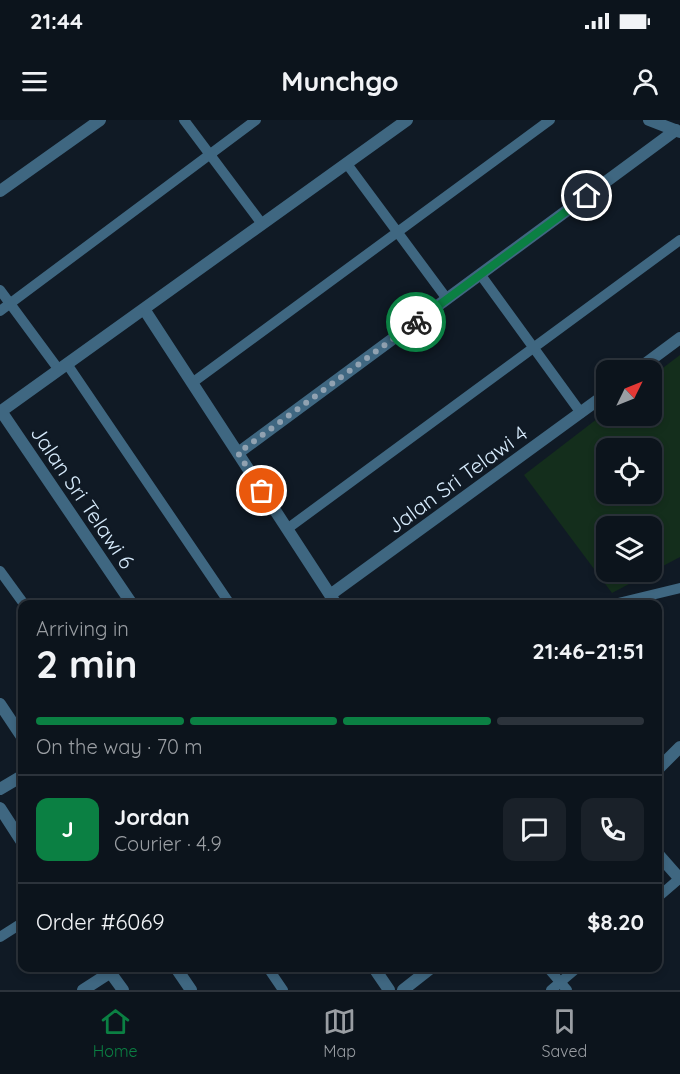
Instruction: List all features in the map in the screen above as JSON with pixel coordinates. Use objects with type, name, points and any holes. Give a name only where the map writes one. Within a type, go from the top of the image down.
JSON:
[{"type":"street","points":[[0,191],[100,120]]},
{"type":"street","points":[[0,412],[407,120]]},
{"type":"street","points":[[650,120],[678,131]]},
{"type":"street","points":[[238,453],[678,131]]},
{"type":"street","points":[[144,309],[333,600]]},
{"type":"street","points":[[650,360],[680,338]]},
{"type":"street","name":"Jalan Sri Telawi 4","points":[[333,600],[596,401]]},
{"type":"street","name":"Jalan Sri Telawi 6","points":[[0,412],[129,600]]},
{"type":"street","points":[[0,704],[18,731]]},
{"type":"street","points":[[662,766],[679,751]]},
{"type":"street","points":[[0,789],[18,778]]},
{"type":"street","points":[[1,814],[18,837]]},
{"type":"street","points":[[662,859],[680,879]]},
{"type":"street","points":[[83,990],[106,972]]},
{"type":"street","points":[[110,972],[123,990]]},
{"type":"street","points":[[179,972],[191,990]]},
{"type":"street","points":[[377,972],[389,990]]},
{"type":"street","points":[[403,990],[426,972]]},
{"type":"lane","points":[[184,120],[262,224]]},
{"type":"lane","points":[[0,311],[256,120]]},
{"type":"lane","points":[[192,383],[550,120]]},
{"type":"lane","points":[[347,164],[447,299]]},
{"type":"lane","points":[[287,529],[680,240]]},
{"type":"lane","points":[[480,274],[581,412]]},
{"type":"lane","points":[[0,290],[63,367],[227,600]]},
{"type":"lane","points":[[0,571],[21,600]]},
{"type":"lane","points":[[630,600],[680,588]]},
{"type":"lane","points":[[662,894],[680,879]]},
{"type":"lane","points":[[0,937],[18,926]]},
{"type":"lane","points":[[271,972],[283,990]]},
{"type":"lane","points":[[552,972],[564,986]]},
{"type":"lane","points":[[551,990],[564,986],[574,972]]},
{"type":"green space","points":[[680,355],[680,557],[662,567],[662,516],[596,516],[596,572],[524,475],[596,420],[596,426],[662,426],[662,369]]},
{"type":"green space","points":[[604,582],[633,582],[612,593]]},
{"type":"way so far","points":[[262,491],[238,453],[416,322]]},
{"type":"route","points":[[416,322],[587,196]]}]
